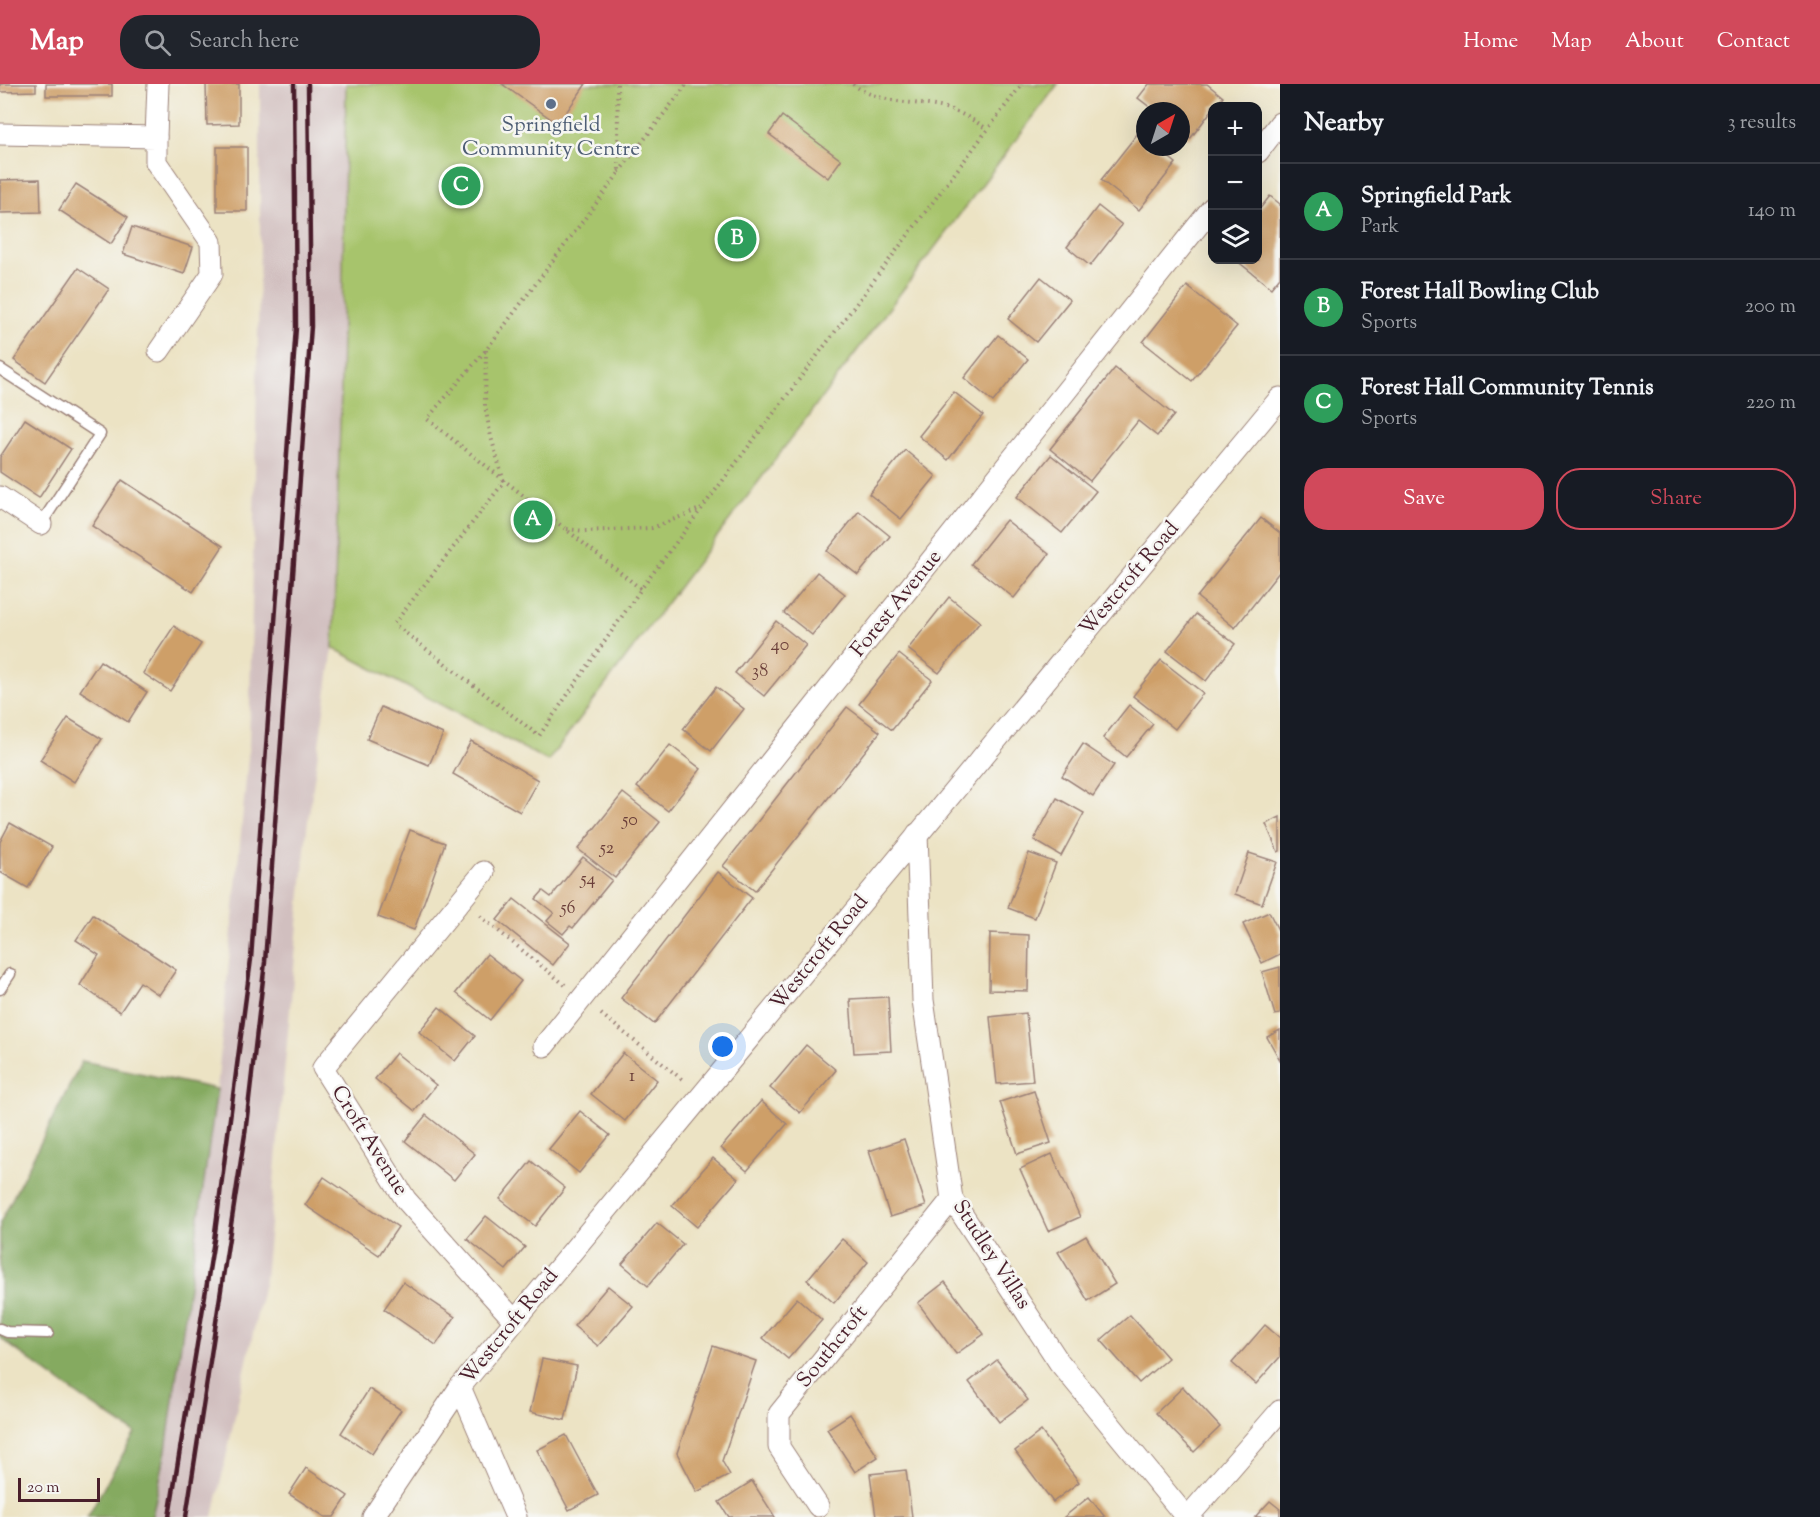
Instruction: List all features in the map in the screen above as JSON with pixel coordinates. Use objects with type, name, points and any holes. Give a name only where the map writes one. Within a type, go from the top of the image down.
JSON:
[{"type":"street","points":[[158,84],[156,162],[211,242],[212,274],[159,351]]},
{"type":"street","points":[[1262,146],[1280,123]]},
{"type":"street","points":[[0,134],[156,137]]},
{"type":"street","name":"Forest Avenue","points":[[544,1046],[1210,210]]},
{"type":"street","name":"Westcroft Road","points":[[373,1517],[460,1387],[514,1320],[917,834],[1276,410]]},
{"type":"street","points":[[0,497],[41,524]]},
{"type":"street","name":"Studley Villas","points":[[917,834],[923,1000],[952,1199],[1059,1362],[1187,1517]]},
{"type":"street","name":"Croft Avenue","points":[[484,872],[323,1068],[406,1200],[514,1320]]},
{"type":"street","name":"Southcroft","points":[[818,1506],[779,1447],[779,1414],[952,1199]]},
{"type":"street","points":[[460,1387],[516,1517]]},
{"type":"street","points":[[1187,1517],[1280,1411]]},
{"type":"lane","points":[[0,369],[100,434],[41,524]]},
{"type":"lane","points":[[0,989],[10,974]]},
{"type":"lane","points":[[0,1329],[7,1332],[48,1332]]},
{"type":"path","points":[[617,84],[619,173]]},
{"type":"path","points":[[641,589],[427,419],[486,350],[687,84]]},
{"type":"path","points":[[853,84],[860,90],[882,98],[946,109],[974,120],[987,129]]},
{"type":"path","points":[[504,482],[394,624],[539,736],[641,589],[1022,84]]},
{"type":"path","points":[[486,350],[485,406],[504,482]]},
{"type":"path","points":[[566,529],[596,531],[652,528],[702,507]]},
{"type":"shaded area","points":[[260,84],[346,84],[341,391],[333,648],[307,828],[265,1278],[213,1517],[152,1517],[166,1450],[217,1089],[249,747],[260,242]]},
{"type":"green space","points":[[346,84],[1058,84],[548,761],[333,648],[341,391]]},
{"type":"green space","points":[[82,1061],[217,1089],[166,1450],[152,1517],[87,1517],[135,1433],[82,1398],[0,1338],[0,1223]]},
{"type":"building","points":[[0,84],[36,84],[36,91],[0,92]]},
{"type":"building","points":[[46,84],[112,84],[112,96],[46,96]]},
{"type":"building","points":[[206,84],[239,84],[239,124],[207,125]]},
{"type":"building","name":"Springfield Community Centre","points":[[502,84],[586,84],[558,124]]},
{"type":"building","points":[[1149,84],[1207,84],[1223,97],[1219,102],[1208,102],[1208,115],[1190,139],[1190,102],[1143,102],[1138,98]]},
{"type":"building","points":[[782,116],[841,160],[828,178],[769,134]]},
{"type":"building","points":[[1136,136],[1136,156],[1167,156],[1176,163],[1139,210],[1101,180]]},
{"type":"building","points":[[217,147],[247,147],[247,211],[217,211]]},
{"type":"building","points":[[40,179],[41,212],[0,213],[0,180]]},
{"type":"building","points":[[76,184],[128,217],[111,244],[59,210]]},
{"type":"building","points":[[1270,196],[1280,204],[1280,277],[1271,288],[1241,264],[1262,264],[1262,206]]},
{"type":"building","points":[[1098,206],[1122,225],[1090,266],[1067,247]]},
{"type":"building","points":[[132,227],[193,247],[184,274],[123,254]]},
{"type":"building","points":[[78,268],[109,289],[45,382],[14,360]]},
{"type":"building","points":[[1041,277],[1070,300],[1036,342],[1008,319]]},
{"type":"building","points":[[1187,286],[1237,326],[1192,381],[1143,342]]},
{"type":"building","points":[[998,335],[1028,359],[993,402],[964,378]]},
{"type":"building","points":[[1115,368],[1174,415],[1157,436],[1138,421],[1090,481],[1050,449]]},
{"type":"building","points":[[954,392],[983,415],[948,460],[919,436]]},
{"type":"building","points":[[25,419],[71,449],[39,498],[0,472],[0,457]]},
{"type":"building","points":[[905,450],[936,476],[901,519],[869,494]]},
{"type":"building","points":[[1051,455],[1096,491],[1062,533],[1017,497]]},
{"type":"building","points":[[122,480],[223,546],[193,592],[92,526]]},
{"type":"building","points":[[859,511],[890,536],[858,575],[827,551]]},
{"type":"building","points":[[1261,518],[1280,533],[1280,571],[1235,628],[1197,597]]},
{"type":"building","points":[[1006,520],[1049,554],[1014,598],[971,564]]},
{"type":"building","points":[[817,572],[845,594],[812,635],[784,613]]},
{"type":"building","points":[[949,597],[980,622],[939,673],[908,649]]},
{"type":"building","points":[[1196,614],[1235,644],[1206,681],[1167,651]]},
{"type":"building","points":[[776,621],[806,645],[764,696],[735,673]]},
{"type":"building","points":[[174,626],[201,644],[170,691],[143,673]]},
{"type":"building","points":[[899,654],[932,680],[892,730],[859,704]]},
{"type":"building","points":[[1161,660],[1203,693],[1175,729],[1133,696]]},
{"type":"building","points":[[100,661],[147,692],[128,722],[80,691]]},
{"type":"building","points":[[716,687],[744,709],[711,751],[683,729]]},
{"type":"building","points":[[1129,705],[1153,724],[1126,757],[1103,738]]},
{"type":"building","points":[[381,707],[443,734],[429,765],[367,739]]},
{"type":"building","points":[[847,707],[880,732],[755,891],[723,866]]},
{"type":"building","points":[[68,718],[102,739],[74,782],[40,760]]},
{"type":"building","points":[[471,741],[538,780],[520,812],[453,774]]},
{"type":"building","points":[[1083,744],[1114,765],[1093,796],[1062,776]]},
{"type":"building","points":[[670,745],[701,769],[668,811],[637,787]]},
{"type":"building","points":[[623,793],[660,822],[615,878],[578,849]]},
{"type":"building","points":[[1057,798],[1084,813],[1061,856],[1034,840]]},
{"type":"building","points":[[1280,817],[1280,851],[1278,852],[1266,824]]},
{"type":"building","points":[[10,823],[52,847],[28,888],[0,872],[0,842]]},
{"type":"building","points":[[410,830],[445,843],[414,930],[378,917]]},
{"type":"building","points":[[1029,853],[1056,863],[1035,918],[1008,908]]},
{"type":"building","points":[[1249,853],[1277,862],[1262,904],[1235,894]]},
{"type":"building","points":[[583,857],[612,880],[573,928],[570,926],[563,934],[547,921],[554,913],[536,899],[543,891],[551,897]]},
{"type":"building","points":[[718,872],[752,898],[654,1024],[621,998]]},
{"type":"building","points":[[514,899],[570,943],[553,965],[497,920]]},
{"type":"building","points":[[1269,912],[1280,934],[1280,954],[1262,963],[1243,924]]},
{"type":"building","points":[[93,915],[176,970],[159,995],[140,982],[120,1012],[80,985],[99,955],[76,940]]},
{"type":"building","points":[[990,933],[1029,935],[1028,991],[989,990]]},
{"type":"building","points":[[487,954],[521,981],[490,1020],[456,993]]},
{"type":"building","points":[[1280,967],[1280,1014],[1275,1015],[1262,972]]},
{"type":"building","points":[[888,997],[891,1051],[854,1053],[850,999]]},
{"type":"building","points":[[439,1007],[475,1036],[455,1061],[419,1032]]},
{"type":"building","points":[[1026,1013],[1033,1081],[997,1084],[990,1017]]},
{"type":"building","points":[[1280,1030],[1280,1060],[1267,1037]]},
{"type":"building","points":[[806,1045],[836,1070],[800,1113],[770,1088]]},
{"type":"building","points":[[396,1053],[436,1085],[415,1111],[375,1079]]},
{"type":"building","points":[[623,1053],[657,1080],[625,1121],[591,1094]]},
{"type":"building","points":[[1034,1091],[1051,1143],[1017,1154],[1000,1102]]},
{"type":"building","points":[[761,1101],[787,1124],[747,1171],[721,1148]]},
{"type":"building","points":[[580,1111],[610,1135],[579,1173],[549,1149]]},
{"type":"building","points":[[426,1115],[475,1154],[454,1180],[405,1141]]},
{"type":"building","points":[[904,1139],[926,1206],[890,1217],[869,1151]]},
{"type":"building","points":[[1052,1154],[1080,1217],[1048,1231],[1020,1169]]},
{"type":"building","points":[[713,1158],[738,1179],[697,1227],[672,1206]]},
{"type":"building","points":[[531,1161],[565,1188],[535,1226],[500,1199]]},
{"type":"building","points":[[324,1177],[398,1227],[379,1255],[305,1205]]},
{"type":"building","points":[[486,1216],[525,1247],[506,1270],[467,1239]]},
{"type":"building","points":[[657,1223],[683,1244],[648,1286],[622,1264]]},
{"type":"building","points":[[1086,1236],[1115,1284],[1088,1301],[1058,1252]]},
{"type":"building","points":[[842,1239],[868,1262],[834,1303],[807,1280]]},
{"type":"building","points":[[403,1282],[455,1317],[436,1345],[384,1309]]},
{"type":"building","points":[[945,1282],[984,1334],[956,1354],[918,1303]]},
{"type":"building","points":[[608,1286],[633,1306],[598,1346],[574,1326]]},
{"type":"building","points":[[797,1298],[822,1320],[788,1359],[763,1338]]},
{"type":"building","points":[[1130,1315],[1168,1358],[1139,1383],[1101,1340]]},
{"type":"building","points":[[1265,1325],[1280,1338],[1280,1357],[1256,1384],[1232,1363]]},
{"type":"building","points":[[713,1346],[756,1361],[722,1461],[730,1475],[697,1492],[677,1453]]},
{"type":"building","points":[[542,1359],[577,1366],[565,1420],[530,1412]]},
{"type":"building","points":[[997,1360],[1028,1400],[999,1422],[969,1382]]},
{"type":"building","points":[[1183,1387],[1220,1427],[1194,1452],[1156,1413]]},
{"type":"building","points":[[369,1389],[401,1410],[372,1454],[341,1433]]},
{"type":"building","points":[[850,1414],[878,1457],[855,1472],[827,1429]]},
{"type":"building","points":[[1041,1431],[1079,1482],[1053,1502],[1015,1451]]},
{"type":"building","points":[[566,1435],[598,1495],[569,1510],[537,1450]]},
{"type":"building","points":[[306,1468],[348,1496],[334,1517],[325,1517],[289,1494]]},
{"type":"building","points":[[906,1470],[912,1517],[876,1517],[870,1474]]},
{"type":"building","points":[[752,1481],[775,1517],[729,1517],[719,1502]]},
{"type":"building","points":[[1089,1497],[1105,1517],[1064,1517]]},
{"type":"building","points":[[1270,1501],[1280,1509],[1280,1517],[1255,1517]]},
{"type":"railway","points":[[169,1517],[214,1240],[251,959],[296,327],[294,84]]},
{"type":"railway","points":[[186,1517],[245,1134],[265,962],[311,326],[308,84]]},
{"type":"place","name":"Springfield Community Centre","points":[[551,104]]},
{"type":"place","name":"Forest Hall Community Tennis","points":[[461,186]]},
{"type":"place","name":"Forest Hall Bowling Club","points":[[737,239]]},
{"type":"place","name":"Springfield Park","points":[[533,520]]}]
